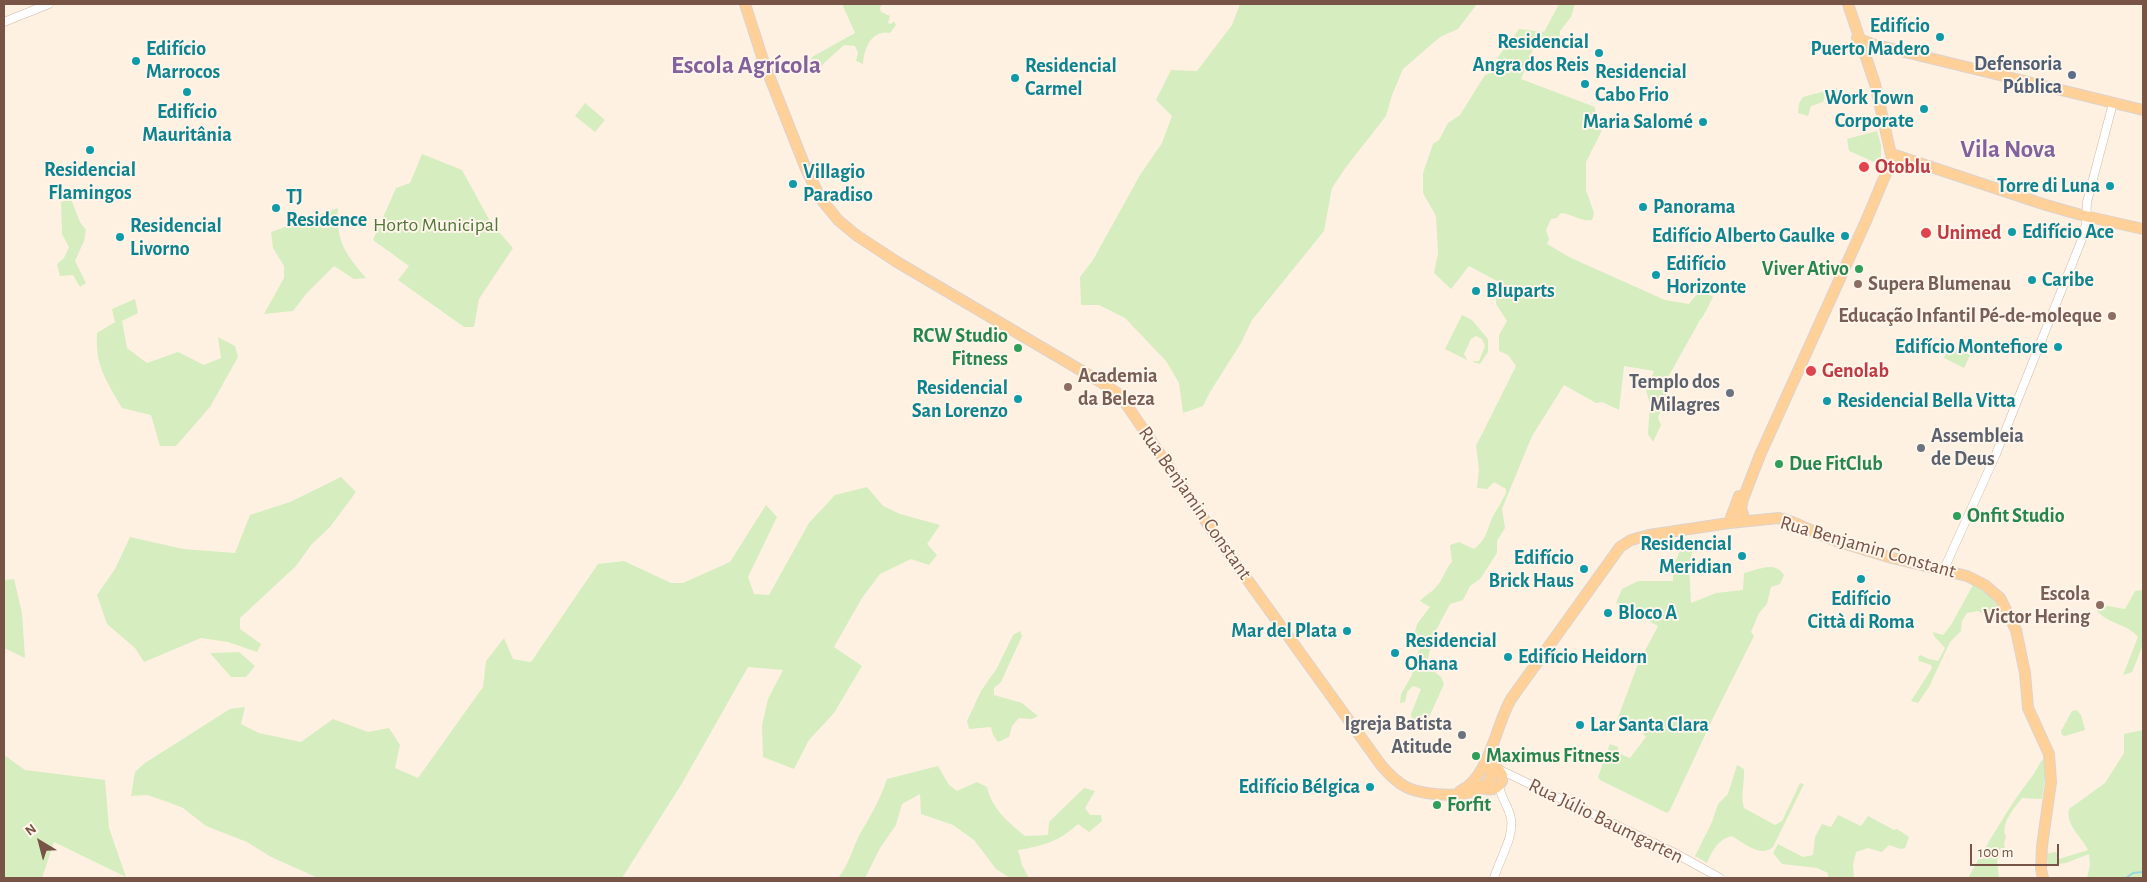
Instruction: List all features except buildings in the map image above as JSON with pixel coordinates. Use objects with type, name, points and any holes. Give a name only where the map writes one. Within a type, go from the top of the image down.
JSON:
[{"type":"main road","name":"Rua Benjamin Constant","points":[[745,4],[764,63],[806,169],[821,199],[838,220],[856,235],[897,262],[1120,395],[1210,527],[1392,778],[1407,788],[1430,793],[1463,794],[1479,783],[1482,768],[1504,711],[1511,699],[1620,548],[1640,537],[1729,523],[1779,518],[1836,541],[1892,558],[1967,576],[1985,585],[2000,598],[2016,630],[2025,673],[2026,701],[2031,717],[2046,746],[2050,761],[2051,782],[2042,846],[2041,868],[2043,878]]},
{"type":"main road","points":[[1745,521],[1741,508],[1743,499],[1760,455],[1891,163],[1892,154],[1875,84],[1847,4]]},
{"type":"main road","points":[[1858,39],[2143,110]]},
{"type":"main road","points":[[1892,154],[2021,197],[2086,216],[2143,229]]},
{"type":"main road","points":[[1729,523],[1750,470],[1760,455]]},
{"type":"main road","name":"Rua Benjamin Constant","points":[[1492,746],[1496,768],[1502,775],[1500,784]]},
{"type":"main road","points":[[1479,783],[1488,782],[1496,768],[1482,768]]},
{"type":"main road","points":[[1479,783],[1491,790],[1500,784]]},
{"type":"street","points":[[4,22],[49,4]]},
{"type":"street","points":[[1944,569],[1996,454],[2082,240],[2086,224],[2087,202],[2113,103]]},
{"type":"street","name":"Rua Júlio Baumgarten","points":[[1496,768],[1674,852],[1720,878]]},
{"type":"street","name":"Rua Júlio Baumgarten","points":[[1500,784],[1517,778]]},
{"type":"street","points":[[1479,783],[1504,803]]},
{"type":"street","points":[[1494,878],[1511,824],[1500,784]]},
{"type":"green space","points":[[842,4],[882,4],[881,12],[890,16],[888,23],[891,24],[894,21],[896,25],[890,33],[878,34],[870,41],[865,52],[863,64],[856,61],[858,53],[855,46],[844,45],[811,75],[807,69],[812,57],[855,33]]},
{"type":"green space","points":[[1240,4],[1477,4],[1458,29],[1440,37],[1403,69],[1392,95],[1386,116],[1332,188],[1324,231],[1252,320],[1241,343],[1203,406],[1183,413],[1179,383],[1166,361],[1125,318],[1099,305],[1081,305],[1080,277],[1093,260],[1140,175],[1162,143],[1172,116],[1156,100],[1171,70],[1197,71],[1232,25]]},
{"type":"green space","points":[[1559,4],[1575,4],[1571,17],[1560,31],[1559,47],[1554,49],[1535,44],[1521,79],[1595,107],[1595,116],[1607,120],[1586,162],[1586,190],[1594,213],[1592,220],[1584,220],[1561,213],[1557,218],[1551,219],[1546,230],[1549,239],[1547,244],[1571,258],[1665,300],[1689,304],[1701,289],[1713,297],[1667,379],[1671,382],[1658,418],[1661,425],[1653,442],[1648,434],[1650,404],[1646,390],[1654,371],[1624,366],[1619,410],[1602,402],[1596,403],[1564,385],[1532,436],[1502,509],[1505,528],[1497,541],[1497,553],[1480,579],[1470,586],[1463,600],[1450,604],[1435,632],[1426,665],[1441,677],[1444,684],[1426,724],[1422,724],[1417,731],[1414,730],[1411,714],[1421,689],[1413,686],[1407,692],[1405,702],[1400,703],[1401,694],[1412,675],[1417,654],[1427,639],[1414,636],[1417,624],[1430,607],[1420,601],[1434,589],[1452,562],[1450,545],[1459,542],[1474,549],[1478,546],[1486,535],[1492,518],[1506,493],[1506,489],[1494,482],[1487,489],[1477,488],[1479,469],[1476,446],[1516,366],[1508,355],[1499,351],[1499,335],[1507,321],[1496,304],[1497,281],[1469,266],[1451,289],[1434,273],[1438,253],[1436,216],[1423,193],[1423,173],[1433,144],[1439,140],[1448,123],[1460,115],[1485,75],[1500,70],[1498,57],[1519,29],[1544,32]]},
{"type":"green space","points":[[1837,88],[1838,93],[1825,96],[1823,102],[1811,106],[1808,116],[1798,113],[1799,103],[1803,97]]},
{"type":"green space","points":[[585,103],[605,120],[595,132],[575,116]]},
{"type":"green space","points":[[1877,131],[1881,145],[1881,165],[1849,151],[1847,139]]},
{"type":"green space","name":"Horto Municipal","points":[[422,154],[462,170],[491,223],[513,248],[479,299],[474,327],[464,327],[398,280],[409,266],[373,240],[396,188],[410,183]]},
{"type":"green space","points":[[71,199],[80,222],[86,230],[84,241],[75,261],[86,283],[80,287],[73,275],[60,276],[57,264],[64,258],[69,247],[62,234],[61,202]]},
{"type":"green space","points":[[338,208],[340,238],[343,246],[366,278],[354,279],[334,266],[306,294],[293,311],[264,314],[284,278],[284,266],[273,248],[271,232]]},
{"type":"green space","points":[[135,299],[138,313],[122,321],[127,348],[147,363],[178,352],[204,365],[221,358],[218,337],[235,346],[238,357],[210,407],[176,446],[160,446],[151,415],[122,408],[100,364],[97,333],[115,322],[112,309]]},
{"type":"green space","points":[[1462,315],[1472,320],[1488,339],[1488,352],[1480,364],[1473,361],[1479,361],[1485,346],[1482,339],[1476,336],[1471,339],[1464,354],[1467,360],[1445,349]]},
{"type":"green space","points":[[1950,345],[1970,355],[1964,368],[1944,358]]},
{"type":"green space","points":[[341,477],[356,492],[330,527],[311,545],[296,566],[240,618],[240,629],[261,644],[257,652],[228,642],[201,638],[144,662],[135,648],[107,624],[97,595],[115,569],[130,537],[183,549],[235,553],[250,515],[290,502]]},
{"type":"green space","points":[[867,487],[883,506],[900,514],[940,525],[927,544],[937,555],[929,565],[911,559],[880,574],[862,598],[834,647],[862,666],[834,713],[809,740],[794,769],[763,757],[762,725],[768,699],[783,670],[748,667],[681,785],[622,878],[318,878],[271,857],[247,842],[206,826],[183,808],[147,795],[131,796],[135,772],[145,763],[230,709],[245,707],[241,724],[259,733],[301,742],[333,719],[368,732],[389,728],[400,745],[395,768],[418,778],[483,687],[486,661],[504,638],[513,659],[531,662],[598,564],[624,561],[671,583],[683,583],[730,562],[766,505],[777,517],[748,577],[754,594],[769,595],[809,523],[835,495]]},
{"type":"green space","points":[[1695,540],[1689,565],[1691,603],[1716,593],[1743,590],[1744,573],[1760,568],[1776,568],[1784,575],[1780,584],[1771,587],[1767,604],[1759,613],[1751,632],[1754,636],[1667,813],[1600,780],[1598,777],[1610,744],[1618,747],[1618,753],[1630,758],[1646,737],[1641,730],[1617,720],[1638,664],[1658,626],[1616,603],[1622,589],[1638,581],[1673,581],[1673,567],[1683,543]]},
{"type":"green space","points":[[14,579],[22,613],[25,658],[4,648],[4,580]]},
{"type":"green space","points":[[1973,585],[1984,591],[1997,604],[2000,623],[1978,611],[1967,613],[1962,621],[1961,631],[1950,642],[1929,687],[1918,703],[1911,701],[1932,668],[1931,665],[1919,661],[1918,657],[1920,655],[1938,661],[1945,648],[1934,636],[1933,632],[1943,635],[1951,625]]},
{"type":"green space","points":[[2142,590],[2143,645],[2132,672],[2123,675],[2138,637],[2129,629],[2107,619],[2097,611],[2098,607],[2102,605],[2125,609],[2135,591]]},
{"type":"green space","points":[[1020,631],[1022,636],[1001,682],[994,688],[994,695],[1022,703],[1038,716],[1032,719],[1019,718],[1012,726],[1009,737],[998,742],[993,735],[991,727],[969,729],[967,721],[981,691],[997,668],[1013,635]]},
{"type":"green space","points":[[239,652],[255,666],[246,677],[231,677],[210,653]]},
{"type":"green space","points":[[2077,710],[2081,715],[2085,730],[2065,736],[2062,735],[2061,731],[2072,711]]},
{"type":"green space","points":[[2143,730],[2143,878],[2087,878],[2090,865],[2089,854],[2066,863],[2048,865],[2047,856],[2049,853],[2056,852],[2059,859],[2088,850],[2069,820],[2069,809],[2105,783],[2124,753],[2124,734]]},
{"type":"green space","points":[[4,755],[25,770],[105,780],[109,828],[126,877],[54,842],[42,878],[4,878]]},
{"type":"green space","points":[[2044,759],[2047,765],[2042,799],[2022,798],[2006,821],[2005,847],[1997,861],[1999,878],[1968,878],[2007,812],[2035,773],[2040,762]]},
{"type":"green space","points":[[1737,765],[1744,769],[1742,798],[1744,808],[1775,825],[1782,821],[1800,783],[1804,784],[1773,847],[1763,851],[1757,850],[1732,836],[1719,843],[1707,863],[1695,856],[1712,822],[1718,804],[1728,794]]},
{"type":"green space","points":[[938,766],[949,785],[957,791],[977,782],[987,787],[989,795],[997,808],[1025,836],[1048,835],[1049,822],[1084,788],[1095,791],[1085,808],[1090,815],[1101,815],[1102,821],[1089,832],[1078,824],[1058,839],[1035,847],[1018,850],[1022,865],[1029,878],[1010,878],[996,869],[974,840],[953,825],[921,814],[920,794],[902,804],[896,825],[880,848],[865,878],[838,878],[876,806],[887,779]]},
{"type":"green space","points":[[1838,815],[1861,826],[1868,816],[1894,830],[1897,829],[1909,837],[1905,848],[1901,849],[1889,845],[1882,852],[1868,848],[1856,852],[1853,865],[1854,878],[1828,878],[1828,873],[1817,868],[1782,864],[1773,853],[1778,844],[1803,857],[1813,855],[1815,837],[1822,824],[1831,827]]},
{"type":"waterway","points":[[2126,878],[2133,873],[2143,872]]},
{"type":"place","name":"Edifício Puerto Madero","points":[[1940,37]]},
{"type":"place","name":"Residencial Angra dos Reis","points":[[1599,53]]},
{"type":"place","name":"Edifício Marrocos","points":[[136,61]]},
{"type":"place","name":"Defensoria Pública","points":[[2072,75]]},
{"type":"place","name":"Residencial Carmel","points":[[1015,78]]},
{"type":"place","name":"Residencial Cabo Frio","points":[[1585,84]]},
{"type":"place","name":"Edifício Mauritânia","points":[[187,92]]},
{"type":"place","name":"Work Town Corporate","points":[[1924,109]]},
{"type":"place","name":"Maria Salomé","points":[[1703,122]]},
{"type":"place","name":"Residencial Flamingos","points":[[90,150]]},
{"type":"place","name":"Otoblu","points":[[1864,167]]},
{"type":"place","name":"Villagio Paradiso","points":[[793,184]]},
{"type":"place","name":"Torre di Luna","points":[[2110,186]]},
{"type":"place","name":"Panorama","points":[[1643,207]]},
{"type":"place","name":"TJ Residence","points":[[276,208]]},
{"type":"place","name":"Edifício Ace","points":[[2012,232]]},
{"type":"place","name":"Unimed","points":[[1926,233]]},
{"type":"place","name":"Edifício Alberto Gaulke","points":[[1845,236]]},
{"type":"place","name":"Residencial Livorno","points":[[120,237]]},
{"type":"place","name":"Viver Ativo","points":[[1859,269]]},
{"type":"place","name":"Edifício Horizonte","points":[[1656,275]]},
{"type":"place","name":"Caribe","points":[[2032,280]]},
{"type":"place","name":"Supera Blumenau","points":[[1858,284]]},
{"type":"place","name":"Bluparts","points":[[1476,291]]},
{"type":"place","name":"Educação Infantil Pé-de-moleque","points":[[2112,316]]},
{"type":"place","name":"Edifício Montefiore","points":[[2058,347]]},
{"type":"place","name":"RCW Studio Fitness","points":[[1018,348]]},
{"type":"place","name":"Genolab","points":[[1811,371]]},
{"type":"place","name":"Academia da Beleza","points":[[1068,387]]},
{"type":"place","name":"Templo dos Milagres","points":[[1730,393]]},
{"type":"place","name":"Residencial San Lorenzo","points":[[1018,399]]},
{"type":"place","name":"Residencial Bella Vitta","points":[[1827,401]]},
{"type":"place","name":"Assembleia de Deus","points":[[1921,448]]},
{"type":"place","name":"Due FitClub","points":[[1779,464]]},
{"type":"place","name":"Onfit Studio","points":[[1957,516]]},
{"type":"place","name":"Residencial Meridian","points":[[1742,556]]},
{"type":"place","name":"Edifício Brick Haus","points":[[1584,569]]},
{"type":"place","name":"Edifício Città di Roma","points":[[1861,579]]},
{"type":"place","name":"Escola Victor Hering","points":[[2100,605]]},
{"type":"place","name":"Bloco A","points":[[1608,613]]},
{"type":"place","name":"Mar del Plata","points":[[1347,631]]},
{"type":"place","name":"Residencial Ohana","points":[[1395,653]]},
{"type":"place","name":"Edifício Heidorn","points":[[1508,657]]},
{"type":"place","name":"Lar Santa Clara","points":[[1580,725]]},
{"type":"place","name":"Igreja Batista Atitude","points":[[1462,735]]},
{"type":"place","name":"Maximus Fitness","points":[[1476,756]]},
{"type":"place","name":"Edifício Bélgica","points":[[1370,787]]},
{"type":"place","name":"Forfit","points":[[1437,805]]},
{"type":"district","name":"Escola Agrícola","points":[[746,65]]},
{"type":"district","name":"Vila Nova","points":[[2008,149]]}]
